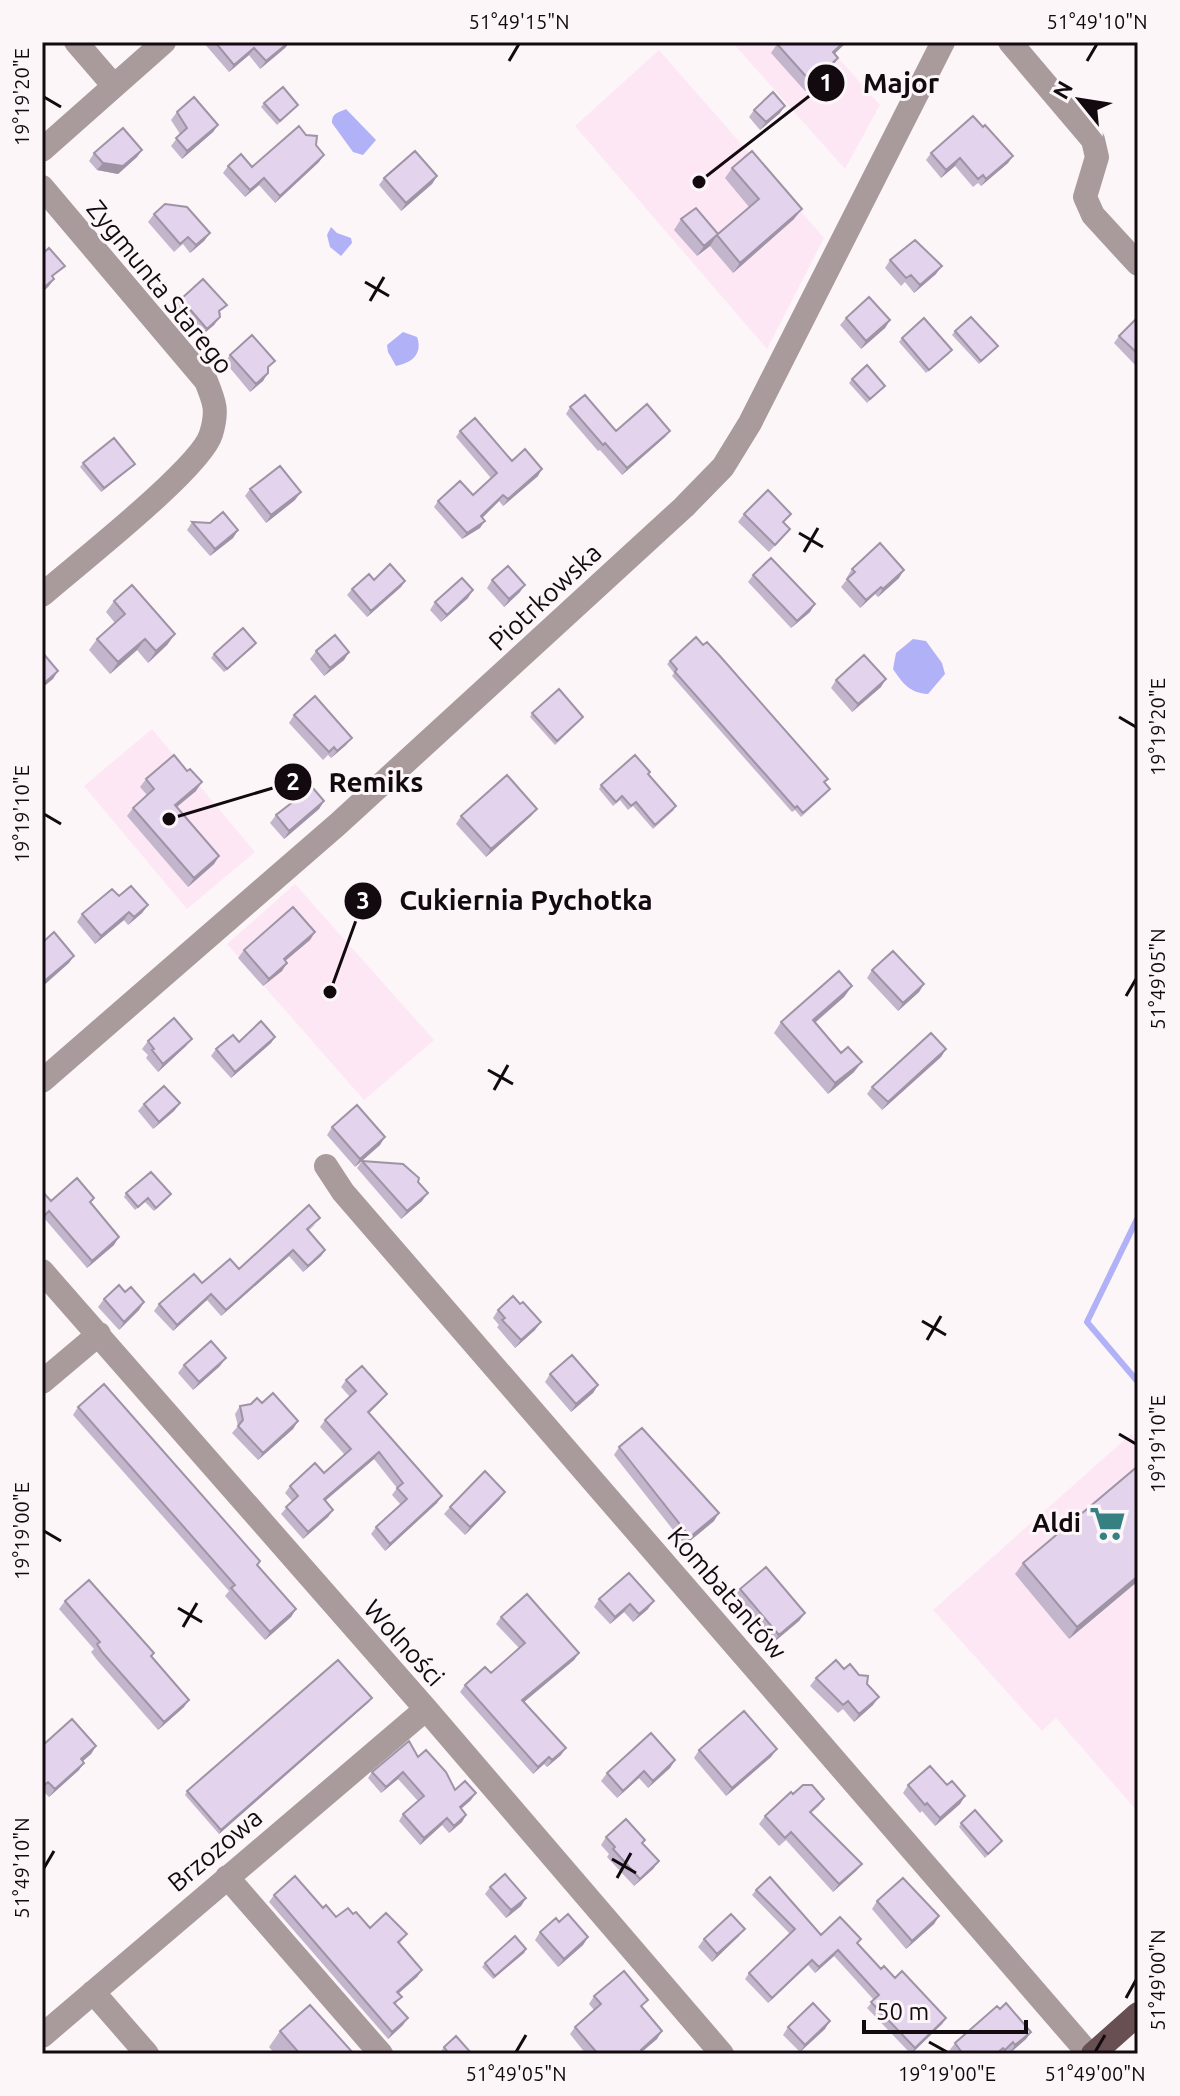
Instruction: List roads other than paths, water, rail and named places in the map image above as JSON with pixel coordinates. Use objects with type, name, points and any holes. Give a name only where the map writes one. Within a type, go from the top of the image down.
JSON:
[{"type":"main road","points":[[1096,2053],[1138,2014]]},
{"type":"street","points":[[76,42],[114,86]]},
{"type":"street","points":[[42,150],[164,42]]},
{"type":"street","name":"Piotrkowska","points":[[42,1081],[338,824],[684,507],[723,467],[750,423],[943,42]]},
{"type":"street","points":[[1010,42],[1093,140],[1097,157],[1085,197],[1093,215],[1138,264]]},
{"type":"street","name":"Zygmunta Starego","points":[[42,187],[206,381],[217,408],[210,438],[185,471],[42,595]]},
{"type":"street","name":"Kombatantów","points":[[326,1166],[343,1192],[1096,2053]]},
{"type":"street","name":"Wolności","points":[[42,1271],[426,1709],[722,2054]]},
{"type":"street","points":[[42,1382],[99,1334]]},
{"type":"street","name":"Brzozowa","points":[[42,2036],[426,1709]]},
{"type":"street","points":[[227,1877],[381,2054]]},
{"type":"street","points":[[93,1992],[147,2054]]},
{"type":"water","points":[[346,109],[376,140],[363,155],[353,152],[332,123],[335,115]]},
{"type":"water","points":[[331,227],[351,238],[352,243],[341,256],[330,247],[327,235]]},
{"type":"water","points":[[403,332],[417,337],[417,353],[407,363],[396,366],[387,345]]},
{"type":"water","points":[[913,639],[926,641],[942,663],[945,674],[928,694],[908,687],[893,669],[896,653]]},
{"type":"waterway","points":[[1138,1217],[1087,1322],[1138,1382]]},
{"type":"place","name":"Major","points":[[699,182]]},
{"type":"place","name":"Remiks","points":[[169,819]]},
{"type":"place","name":"Cukiernia Pychotka","points":[[330,992]]},
{"type":"place","name":"Aldi","points":[[1107,1523]]}]
